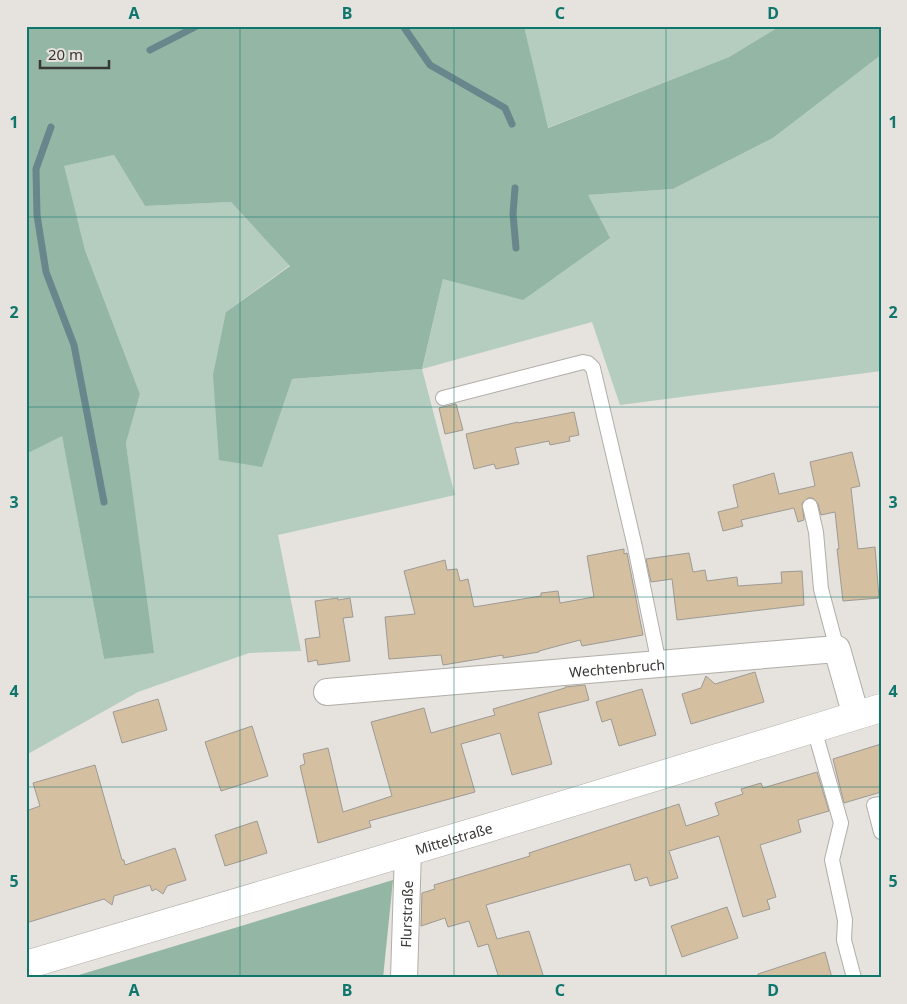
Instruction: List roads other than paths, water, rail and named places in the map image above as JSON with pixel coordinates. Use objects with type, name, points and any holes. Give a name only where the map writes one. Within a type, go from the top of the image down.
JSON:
[{"type":"main road","name":"Mittelstraße","points":[[26,965],[868,712]]},
{"type":"street","name":"Wechtenbruch","points":[[327,692],[837,649]]},
{"type":"street","points":[[837,649],[868,712]]},
{"type":"street","name":"Flurstraße","points":[[404,978],[408,851]]},
{"type":"lane","points":[[443,398],[583,362],[593,368],[635,547],[659,664]]},
{"type":"lane","points":[[810,506],[816,532],[821,589],[837,649]]},
{"type":"lane","points":[[814,729],[840,823],[832,860],[846,920],[844,940],[854,978]]},
{"type":"lane","points":[[881,804],[874,805],[881,832]]},
{"type":"waterway","points":[[150,50],[197,26]]},
{"type":"waterway","points":[[403,26],[430,65],[505,108],[512,124]]},
{"type":"waterway","points":[[51,127],[36,169],[37,215],[46,272],[74,345],[104,502]]},
{"type":"waterway","points":[[515,188],[513,214],[516,248]]}]
